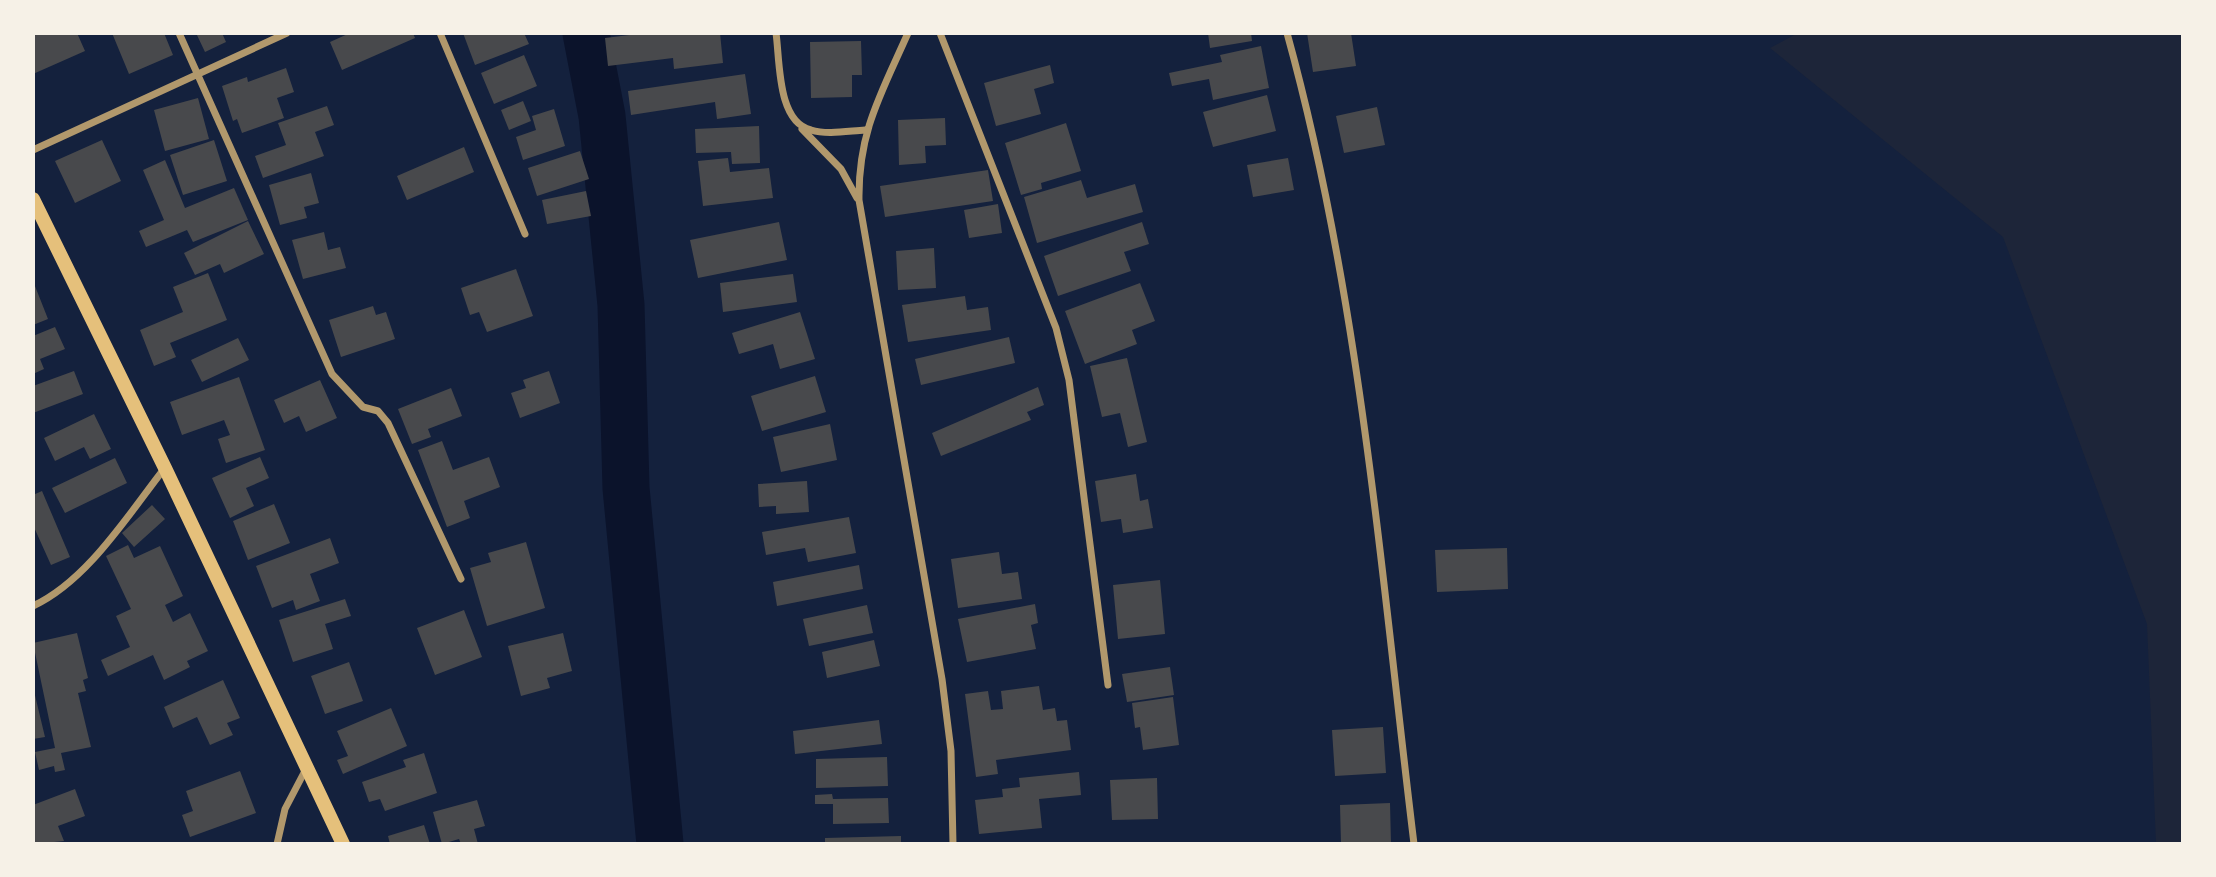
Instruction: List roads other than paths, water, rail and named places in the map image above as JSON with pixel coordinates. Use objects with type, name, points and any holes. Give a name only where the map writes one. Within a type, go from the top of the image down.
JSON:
[{"type":"main road","points":[[33,199],[165,468],[343,844]]},
{"type":"street","points":[[179,33],[332,374],[363,407],[378,411],[388,424],[461,579]]},
{"type":"street","points":[[33,150],[287,33]]},
{"type":"street","points":[[440,33],[525,234]]},
{"type":"street","points":[[776,33],[786,102],[791,116],[841,169],[859,201]]},
{"type":"street","points":[[908,33],[865,130],[858,168],[859,201],[942,679],[951,751],[953,844]]},
{"type":"street","points":[[940,33],[1051,316],[1066,367],[1108,685]]},
{"type":"street","points":[[1287,33],[1331,210],[1351,329],[1414,844]]},
{"type":"street","points":[[799,126],[813,131],[865,130]]},
{"type":"street","points":[[33,606],[55,596],[85,567],[165,468]]},
{"type":"street","points":[[277,844],[285,809],[307,765]]},
{"type":"waterway","points":[[586,33],[602,116],[621,305],[626,488],[660,844]]}]
